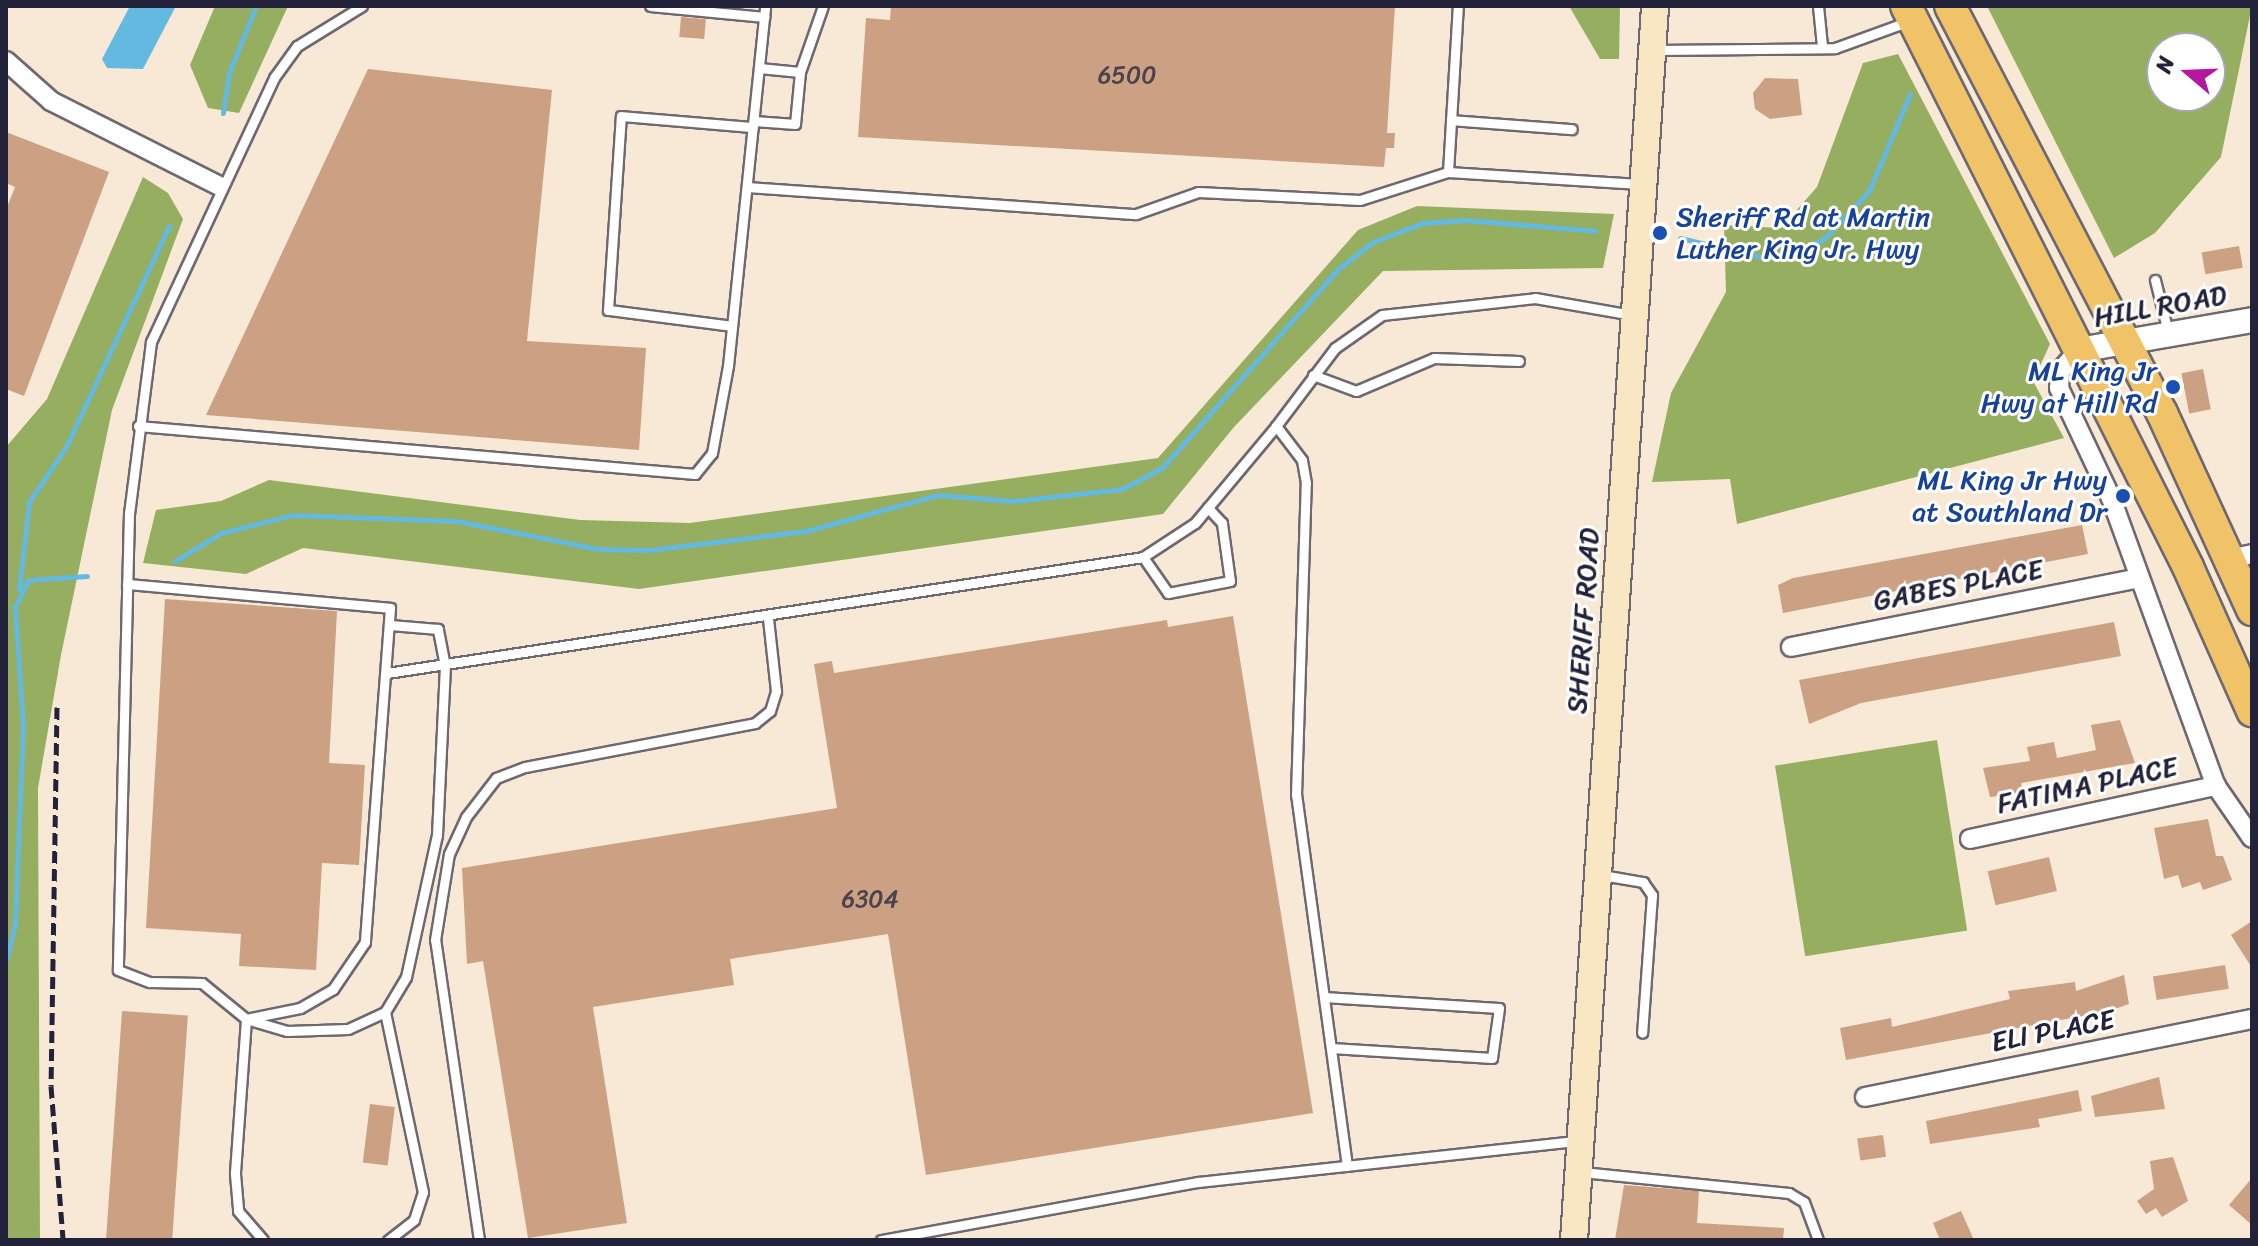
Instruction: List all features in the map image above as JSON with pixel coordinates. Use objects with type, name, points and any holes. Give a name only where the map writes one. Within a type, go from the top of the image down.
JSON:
[{"type":"main road","name":"SHERIFF ROAD","points":[[1574,1240],[1655,6]]},
{"type":"main road","points":[[1950,6],[2124,343],[2240,557],[2252,610]]},
{"type":"main road","points":[[1910,13],[2079,350],[2252,711]]},
{"type":"street","points":[[6,61],[51,101],[219,186]]},
{"type":"street","name":"HILL ROAD","points":[[2079,350],[2252,320]]},
{"type":"street","points":[[2079,350],[2060,371],[2059,388],[2111,498],[2136,579],[2216,786],[2252,838]]},
{"type":"street","name":"GABES PLACE","points":[[1791,647],[2136,579]]},
{"type":"street","name":"FATIMA PLACE","points":[[1970,839],[2216,786]]},
{"type":"street","name":"ELI PLACE","points":[[1865,1097],[2252,1019]]},
{"type":"lane","points":[[362,6],[284,62],[219,186],[157,324],[138,426],[127,584],[114,959],[118,970],[141,980],[218,990],[246,1019],[319,1034],[385,1012],[406,977],[437,835],[445,666],[438,629],[390,625]]},
{"type":"lane","points":[[138,426],[695,474],[712,453],[732,326],[765,11],[650,6]]},
{"type":"lane","points":[[732,326],[608,310],[621,116],[795,124],[800,72],[823,6]]},
{"type":"lane","points":[[1448,172],[1458,6]]},
{"type":"lane","points":[[1818,6],[1822,46]]},
{"type":"lane","points":[[1652,51],[1864,43],[1910,13]]},
{"type":"lane","points":[[759,68],[800,72]]},
{"type":"lane","points":[[1451,120],[1572,129]]},
{"type":"lane","points":[[747,187],[1136,214],[1198,192],[1360,200],[1448,172],[1644,185]]},
{"type":"lane","points":[[2155,280],[2169,335]]},
{"type":"lane","points":[[387,673],[768,619],[1143,557],[1208,508],[1276,426],[1313,375],[1354,333],[1395,312],[1535,298],[1635,315]]},
{"type":"lane","points":[[1313,375],[1356,391],[1434,358],[1519,361]]},
{"type":"lane","points":[[1276,426],[1302,460],[1306,483],[1296,795],[1347,1166]]},
{"type":"lane","points":[[1143,557],[1168,593],[1230,581],[1222,523],[1208,508]]},
{"type":"lane","points":[[127,584],[364,603],[390,608],[365,942],[333,989],[300,1008],[246,1019]]},
{"type":"lane","points":[[479,1240],[435,940],[449,854],[466,817],[496,778],[525,767],[755,723],[770,711],[776,691],[768,619]]},
{"type":"lane","points":[[1598,875],[1643,882],[1652,895],[1642,1033]]},
{"type":"lane","points":[[1324,997],[1499,1008],[1492,1058],[1331,1048]]},
{"type":"lane","points":[[385,1012],[423,1192],[414,1220],[388,1240]]},
{"type":"lane","points":[[246,1019],[235,1174],[238,1211],[263,1240]]},
{"type":"lane","points":[[881,1240],[1198,1182],[1581,1141]]},
{"type":"lane","points":[[1579,1172],[1789,1193],[1804,1202],[1818,1240]]},
{"type":"green space","points":[[215,6],[288,6],[239,113],[208,108],[190,65]]},
{"type":"green space","points":[[1569,6],[1620,6],[1619,59],[1600,59]]},
{"type":"green space","points":[[1987,6],[2252,6],[2221,157],[2155,233],[2114,258]]},
{"type":"green space","points":[[1898,54],[2050,344],[2033,381],[2064,438],[1737,524],[1730,479],[1652,482],[1671,393],[1726,292],[1724,225],[1781,228],[1817,187],[1863,63]]},
{"type":"green space","points":[[143,177],[168,193],[183,219],[112,410],[61,655],[38,788],[40,1240],[6,1240],[6,447],[47,399]]},
{"type":"green space","points":[[1417,206],[1614,214],[1603,268],[1383,271],[1234,427],[1163,514],[639,589],[303,548],[246,574],[143,563],[156,510],[221,501],[269,480],[580,520],[690,523],[1158,458],[1358,230]]},
{"type":"green space","points":[[1937,740],[1967,931],[1805,956],[1775,766]]},
{"type":"water","points":[[130,6],[176,6],[143,69],[107,68],[102,59]]},
{"type":"building","points":[[891,6],[1395,6],[1387,133],[1395,133],[1394,148],[1386,148],[1384,167],[858,137],[866,18],[890,20]]},
{"type":"building","points":[[681,17],[706,19],[704,39],[679,37]]},
{"type":"building","points":[[368,69],[552,90],[527,341],[646,348],[639,450],[206,415]]},
{"type":"building","points":[[1765,78],[1798,79],[1802,115],[1770,119],[1755,109],[1753,93]]},
{"type":"building","points":[[6,132],[109,172],[24,396],[6,389],[6,210],[15,187],[6,183]]},
{"type":"building","points":[[2239,246],[2243,268],[2205,274],[2202,253]]},
{"type":"building","points":[[2203,369],[2211,409],[2189,413],[2181,373]]},
{"type":"building","points":[[2082,525],[2088,554],[1783,613],[1778,585],[1793,578]]},
{"type":"building","points":[[165,599],[337,611],[329,763],[365,765],[359,865],[322,863],[316,970],[239,966],[241,934],[146,928]]},
{"type":"building","points":[[1233,616],[1313,1113],[926,1175],[888,934],[730,959],[734,985],[593,1007],[627,1223],[528,1238],[483,961],[467,964],[462,868],[837,808],[814,664],[832,661],[834,673],[1167,620],[1168,627]]},
{"type":"building","points":[[2114,622],[2121,656],[1861,703],[1809,724],[1799,680]]},
{"type":"building","points":[[2120,720],[2135,763],[2021,783],[2023,793],[1990,797],[1983,768],[2030,761],[2027,747],[2054,742],[2057,758],[2096,750],[2091,725]]},
{"type":"building","points":[[2208,819],[2216,856],[2223,856],[2232,880],[2203,890],[2200,882],[2182,888],[2178,875],[2164,879],[2154,828]]},
{"type":"building","points":[[2049,857],[2057,891],[1995,905],[1988,871]]},
{"type":"building","points":[[2252,921],[2252,968],[2231,935]]},
{"type":"building","points":[[2225,965],[2229,989],[2157,1000],[2153,976]]},
{"type":"building","points":[[2124,975],[2129,1004],[2109,1011],[1846,1060],[1840,1028],[1891,1018],[1892,1027],[2010,999],[2008,991],[2075,982],[2076,991]]},
{"type":"building","points":[[122,1011],[188,1016],[172,1240],[106,1240]]},
{"type":"building","points":[[2159,1077],[2165,1109],[2095,1117],[2091,1096]]},
{"type":"building","points":[[2078,1090],[2082,1111],[2038,1119],[2040,1127],[1930,1144],[1926,1121]]},
{"type":"building","points":[[370,1104],[395,1107],[388,1166],[363,1163]]},
{"type":"building","points":[[1883,1135],[1886,1157],[1860,1160],[1857,1139]]},
{"type":"building","points":[[2173,1157],[2188,1201],[2162,1217],[2156,1208],[2146,1214],[2137,1201],[2154,1189],[2150,1161]]},
{"type":"building","points":[[2252,1178],[2252,1225],[2229,1205]]},
{"type":"building","points":[[1624,1185],[1699,1191],[1697,1223],[1784,1228],[1783,1240],[1615,1240]]},
{"type":"building","points":[[1961,1211],[1974,1240],[1940,1240],[1933,1223]]},
{"type":"waterway","points":[[223,113],[229,73],[256,6]]},
{"type":"waterway","points":[[1680,238],[1765,258],[1786,257],[1825,238],[1869,191],[1910,94]]},
{"type":"waterway","points":[[175,561],[221,533],[292,515],[457,521],[598,549],[649,550],[806,531],[938,495],[1013,501],[1122,489],[1162,468],[1337,270],[1373,242],[1423,223],[1466,220],[1596,231]]},
{"type":"waterway","points":[[19,589],[29,502],[66,447],[169,226]]},
{"type":"waterway","points":[[6,961],[15,924],[23,725],[15,607],[28,580],[87,576]]},
{"type":"railway","points":[[57,707],[51,1086],[63,1240]]},
{"type":"place","name":"Sheriff Rd at Martin Luther King Jr. Hwy","points":[[1660,233]]},
{"type":"place","name":"ML King Jr Hwy at Hill Rd","points":[[2173,387]]},
{"type":"place","name":"ML King Jr Hwy at Southland Dr","points":[[2123,496]]}]
